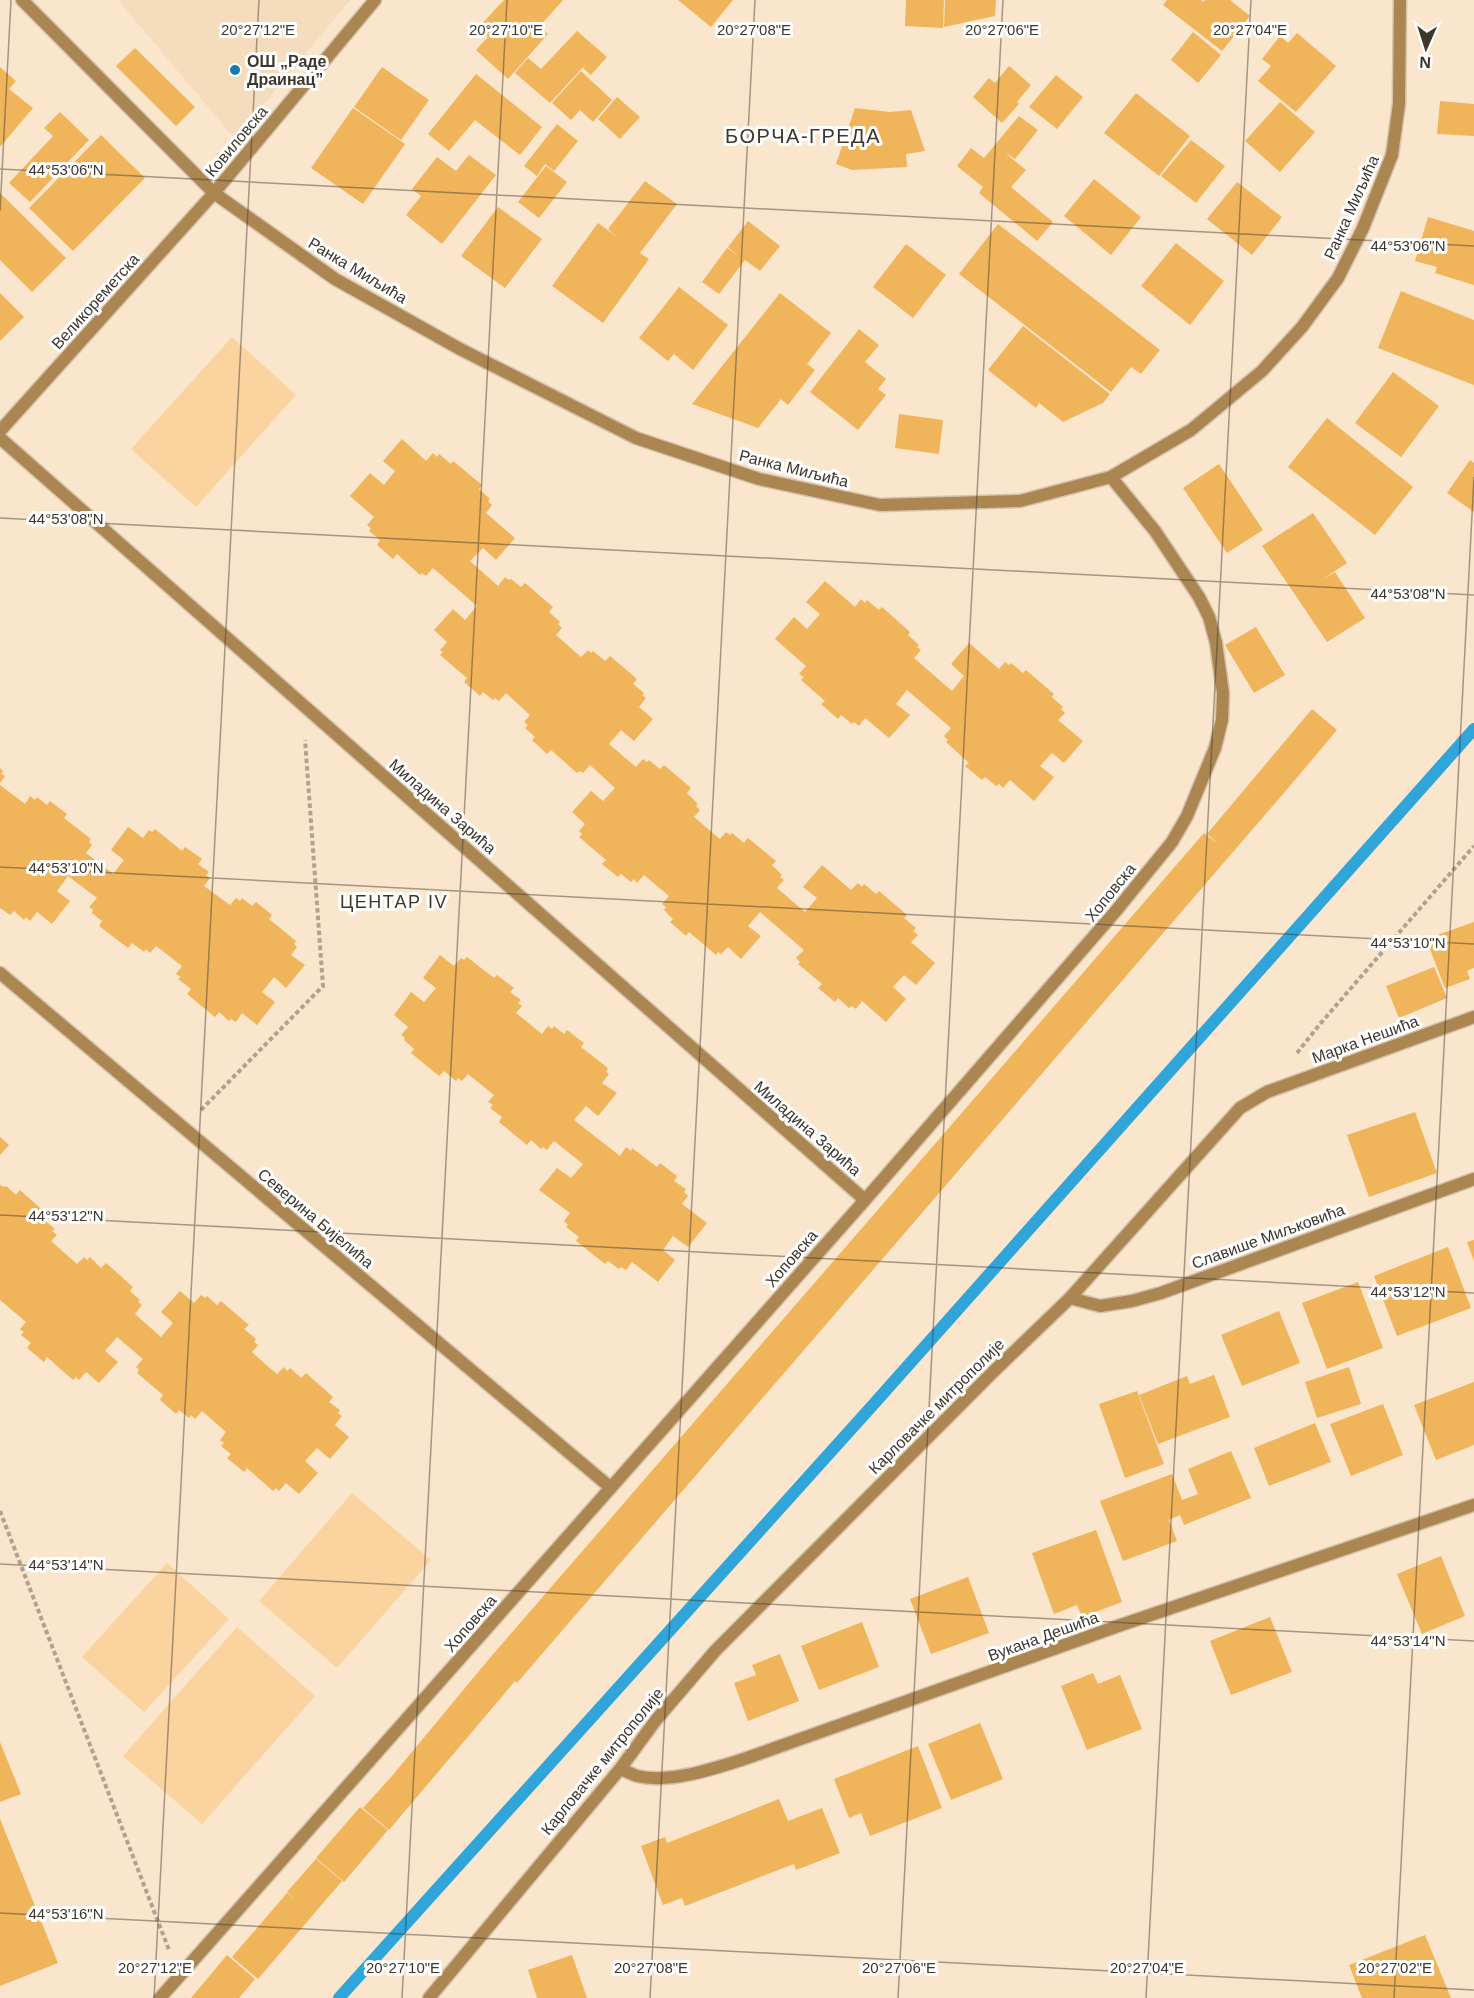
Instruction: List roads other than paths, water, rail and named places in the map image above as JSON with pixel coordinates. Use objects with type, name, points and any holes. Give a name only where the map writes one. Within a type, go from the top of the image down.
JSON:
[{"type":"street","name":"Ранка Миљића","points":[[22,0],[214,193],[335,279],[460,349],[636,438],[759,479],[880,505],[1020,501],[1111,477],[1191,430],[1262,371],[1302,327],[1338,278],[1363,228],[1392,154],[1399,104],[1400,0]]},
{"type":"street","name":"Ковиловска","points":[[214,193],[375,0]]},
{"type":"street","name":"Великореметска","points":[[0,431],[214,193]]},
{"type":"street","name":"Миладина Зарића","points":[[0,438],[865,1200]]},
{"type":"street","name":"Хоповска","points":[[160,1998],[865,1200],[1115,912],[1172,842],[1187,816],[1215,748],[1222,720],[1223,693],[1216,643],[1209,616],[1199,597],[1155,531],[1111,477]]},
{"type":"street","name":"Северина Бијелића","points":[[0,973],[611,1488]]},
{"type":"street","name":"Марка Нешића","points":[[1267,1092],[1474,1017]]},
{"type":"street","name":"Карловачке митрополије","points":[[429,1998],[715,1651],[993,1372],[1070,1298],[1240,1108],[1267,1092]]},
{"type":"street","name":"Славише Миљковића","points":[[1070,1298],[1100,1306],[1141,1298],[1474,1179]]},
{"type":"street","name":"Вукана Дешића","points":[[620,1768],[637,1776],[653,1778],[702,1772],[1121,1625],[1474,1505]]},
{"type":"waterway","points":[[339,1998],[872,1406],[1474,729]]},
{"type":"place","name":"ОШ „Раде Драинац”","points":[[235,70]]},
{"type":"district","name":"БОРЧА-ГРЕДА","points":[[803,136]]},
{"type":"district","name":"ЦЕНТАР IV","points":[[394,902]]}]
